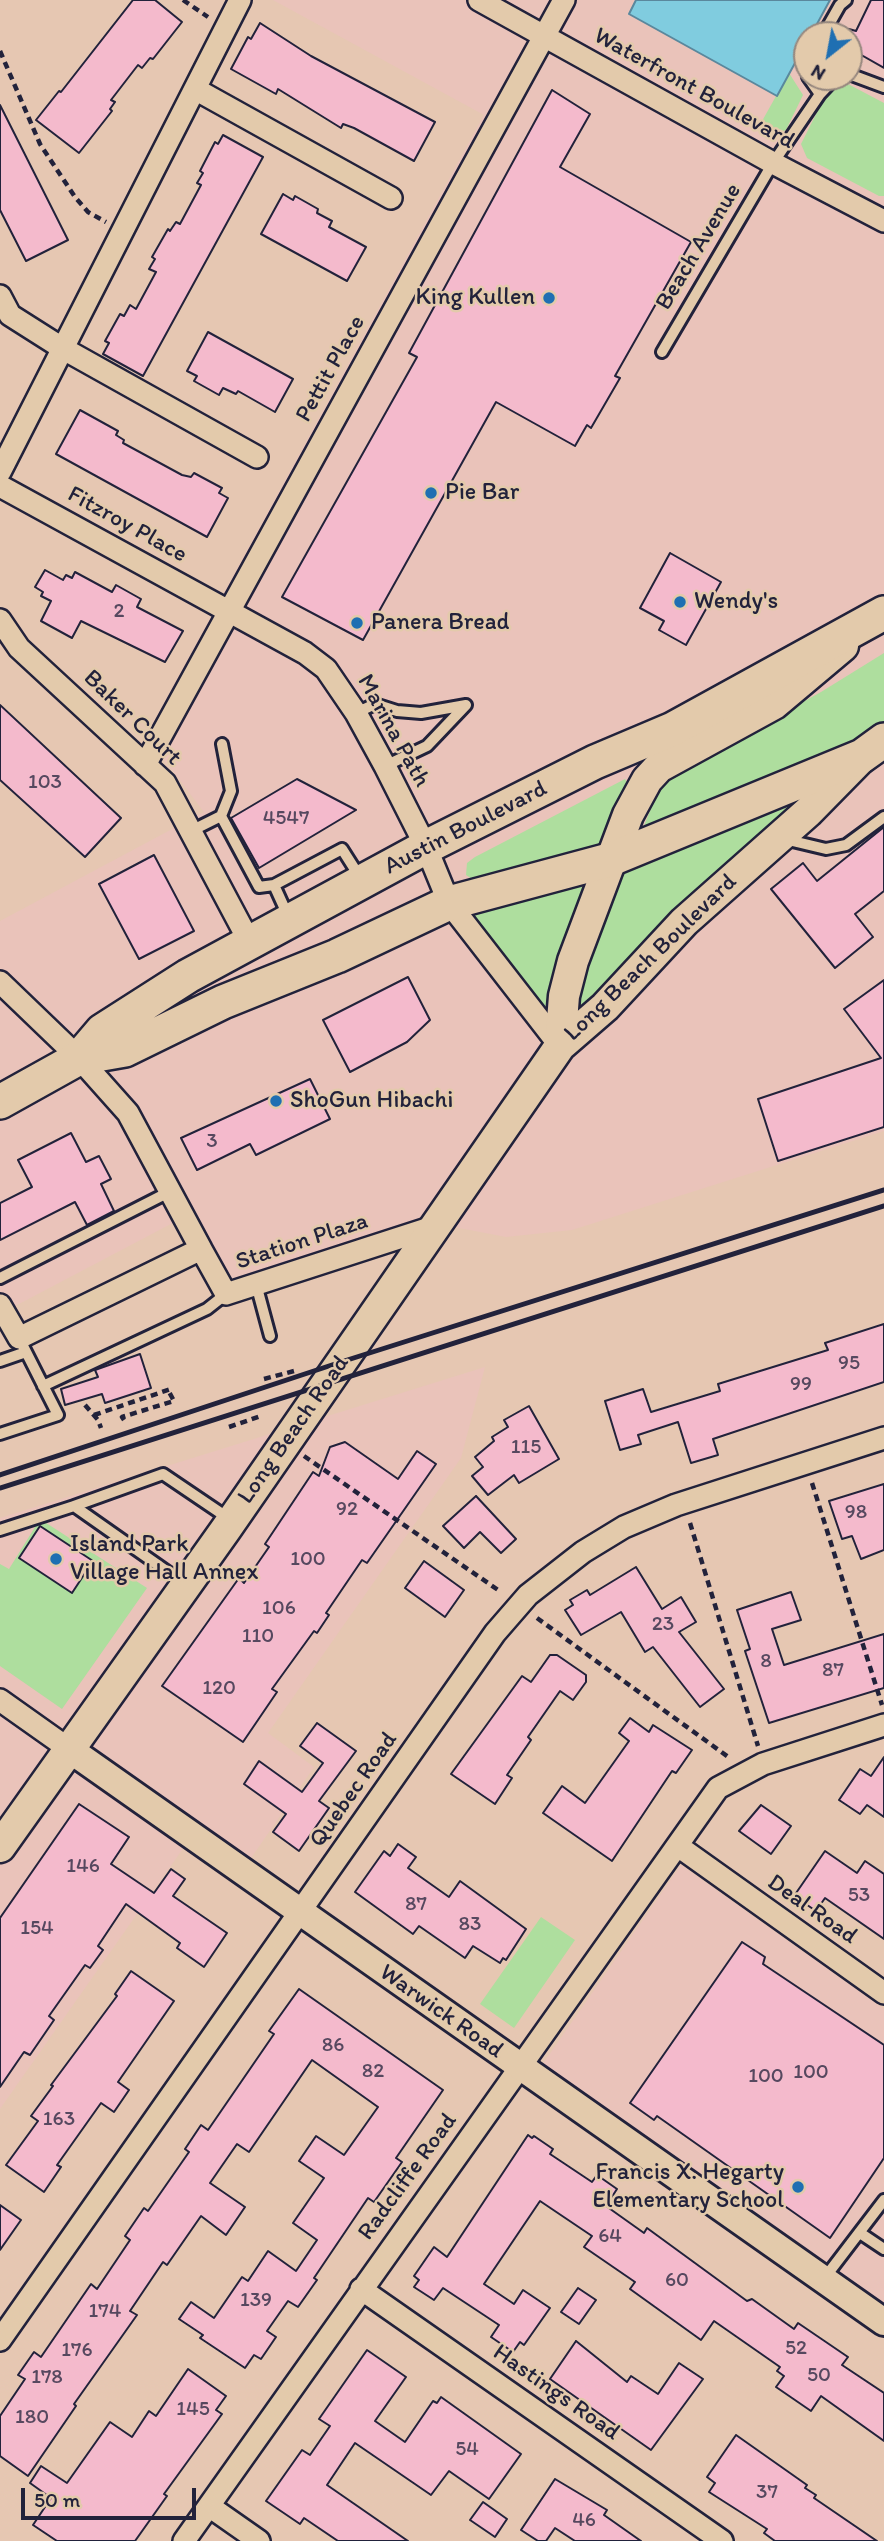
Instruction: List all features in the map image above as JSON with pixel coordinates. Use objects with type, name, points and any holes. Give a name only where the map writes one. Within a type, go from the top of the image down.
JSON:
[{"type":"main road","name":"Austin Boulevard","points":[[79,1058],[102,1031],[188,976],[426,847],[595,762],[673,729],[876,619]]},
{"type":"main road","name":"Long Beach Boulevard","points":[[561,1046],[566,983],[610,860],[638,795],[659,767],[775,704],[876,619]]},
{"type":"main road","name":"Austin Boulevard","points":[[0,1102],[79,1058],[125,1050],[223,1002],[337,956],[449,903],[610,860],[873,748]]},
{"type":"main road","name":"Long Beach Boulevard","points":[[561,1046],[605,1007],[684,922],[808,813],[873,748]]},
{"type":"main road","name":"Long Beach Road","points":[[0,1847],[232,1520],[561,1046]]},
{"type":"street","points":[[0,472],[240,0]]},
{"type":"street","name":"Waterfront Boulevard","points":[[479,0],[773,163],[884,220]]},
{"type":"street","name":"Pettit Place","points":[[145,765],[564,0]]},
{"type":"street","points":[[194,89],[391,198]]},
{"type":"street","points":[[0,296],[10,315],[62,348],[257,457]]},
{"type":"street","name":"Fitzroy Place","points":[[0,486],[228,610]]},
{"type":"street","name":"Marina Path","points":[[228,610],[318,662],[356,713],[385,766],[426,847],[449,903],[561,1046]]},
{"type":"street","name":"Baker Court","points":[[0,620],[19,648],[165,783],[250,943]]},
{"type":"street","points":[[3,988],[79,1058],[128,1114],[201,1249]]},
{"type":"street","name":"Station Plaza","points":[[23,1345],[201,1249],[226,1294],[436,1226]]},
{"type":"street","points":[[0,1305],[23,1345]]},
{"type":"street","name":"Quebec Road","points":[[0,2340],[519,1605],[583,1552],[624,1527],[683,1503],[884,1438]]},
{"type":"street","name":"Warwick Road","points":[[0,1700],[299,1913],[884,2322]]},
{"type":"street","name":"Radcliffe Road","points":[[184,2541],[718,1788],[754,1767],[884,1725]]},
{"type":"street","name":"Deal Road","points":[[678,1846],[884,1993]]},
{"type":"street","name":"Hastings Road","points":[[361,2289],[722,2541]]},
{"type":"street","points":[[209,2506],[259,2541]]},
{"type":"lane","points":[[831,21],[846,0]]},
{"type":"lane","points":[[863,79],[884,87]]},
{"type":"lane","name":"Beach Avenue","points":[[662,352],[773,163],[823,91]]},
{"type":"lane","points":[[356,713],[375,704],[397,711],[421,713],[466,705],[427,746],[385,766]]},
{"type":"lane","points":[[191,831],[221,816],[231,792],[222,744]]},
{"type":"lane","points":[[221,816],[259,887],[274,885],[342,849],[362,882]]},
{"type":"lane","points":[[778,838],[826,849],[846,845],[884,817]]},
{"type":"lane","points":[[274,885],[290,921]]},
{"type":"lane","points":[[0,1278],[171,1191]]},
{"type":"lane","points":[[256,1284],[270,1336]]},
{"type":"lane","points":[[43,1386],[207,1309],[226,1294]]},
{"type":"lane","points":[[0,1361],[23,1345],[58,1415],[0,1434]]},
{"type":"lane","points":[[0,1530],[163,1474],[232,1520]]},
{"type":"lane","points":[[75,1506],[186,1584]]},
{"type":"lane","points":[[823,2280],[884,2200]]},
{"type":"lane","points":[[860,2233],[884,2249]]},
{"type":"path","points":[[183,0],[226,27]]},
{"type":"path","points":[[0,51],[40,144],[75,197],[88,212],[122,231]]},
{"type":"path","points":[[264,1380],[294,1371]]},
{"type":"path","points":[[94,1415],[170,1389],[173,1401],[122,1417],[124,1420]]},
{"type":"path","points":[[85,1405],[101,1428]]},
{"type":"path","points":[[229,1427],[261,1416]]},
{"type":"path","points":[[285,1443],[519,1605],[715,1746],[754,1767]]},
{"type":"path","points":[[806,1464],[884,1712]]},
{"type":"path","points":[[683,1503],[754,1767]]},
{"type":"shaded area","points":[[273,0],[636,0],[630,13],[776,95],[793,65],[793,91],[863,91],[863,21],[819,21],[830,0],[884,0],[884,1131],[572,1230],[506,1237],[433,1223],[228,1289],[186,1216],[0,1314],[0,921],[204,812],[146,736],[484,115]]},
{"type":"shaded area","points":[[485,1367],[461,1458],[268,1733],[314,1767],[240,1874],[189,1840],[0,2109],[0,1518]]},
{"type":"shaded area","name":"Francis X. Hegarty Elementary School","points":[[681,1865],[884,2009],[884,2307],[540,2068]]},
{"type":"green space","points":[[789,73],[793,79],[793,91],[800,91],[803,95],[786,130],[770,137],[757,130]]},
{"type":"green space","points":[[828,91],[861,91],[884,103],[884,196],[879,196],[807,158],[801,144]]},
{"type":"green space","points":[[884,653],[884,723],[874,731],[813,768],[643,828],[660,786],[673,773],[821,692]]},
{"type":"green space","points":[[836,777],[568,1032],[571,998],[619,871]]},
{"type":"green space","points":[[625,779],[632,791],[610,840],[486,882],[478,883],[466,875],[467,863],[475,857]]},
{"type":"green space","points":[[602,869],[555,1029],[460,904]]},
{"type":"green space","points":[[40,1519],[147,1588],[62,1709],[0,1666],[0,1564],[9,1569]]},
{"type":"green space","points":[[541,1917],[575,1940],[514,2028],[480,2004]]},
{"type":"water","points":[[636,0],[830,0],[819,21],[793,21],[793,67],[777,96],[629,14]]},
{"type":"building","points":[[133,0],[155,0],[182,22],[153,59],[150,58],[142,68],[138,65],[111,100],[115,102],[110,109],[112,111],[79,153],[36,120]]},
{"type":"building","points":[[871,0],[884,0],[884,68],[863,56],[863,21],[861,21]]},
{"type":"building","points":[[260,23],[311,56],[435,122],[414,161],[354,128],[343,124],[341,128],[278,89],[276,94],[231,69],[248,37],[251,39]]},
{"type":"building","name":"King Kullen","points":[[552,90],[590,114],[560,167],[691,242],[615,376],[620,378],[591,428],[587,425],[575,446],[496,402],[363,640],[282,597],[417,357],[409,353]]},
{"type":"building","points":[[0,105],[68,240],[26,261],[0,210]]},
{"type":"building","points":[[223,135],[263,157],[143,376],[103,354],[109,343],[105,341],[120,314],[124,316],[130,305],[136,309],[156,272],[149,269],[155,259],[152,257],[168,229],[170,231],[176,222],[180,224],[201,185],[197,183],[203,173],[200,171],[215,142],[218,144]]},
{"type":"building","points":[[283,194],[293,200],[295,196],[318,209],[317,213],[332,221],[329,227],[366,247],[347,281],[261,234]]},
{"type":"building","points":[[208,332],[293,379],[275,412],[238,391],[236,394],[223,388],[219,395],[194,381],[197,376],[187,371]]},
{"type":"building","points":[[80,410],[118,431],[116,435],[124,440],[123,443],[182,475],[191,477],[194,473],[222,488],[219,493],[228,498],[207,537],[56,454]]},
{"type":"building","points":[[670,553],[721,582],[686,645],[659,630],[664,621],[640,608]]},
{"type":"building","points":[[45,570],[63,580],[66,575],[72,578],[75,572],[112,592],[116,585],[141,599],[137,607],[183,631],[165,662],[81,621],[72,638],[41,621],[51,601],[41,596],[43,592],[35,587]]},
{"type":"building","points":[[0,705],[121,818],[85,857],[0,780]]},
{"type":"building","points":[[297,779],[356,810],[259,868],[231,818]]},
{"type":"building","points":[[884,827],[884,891],[855,914],[873,937],[835,968],[771,889],[803,863],[817,881]]},
{"type":"building","points":[[154,855],[194,931],[139,959],[99,884]]},
{"type":"building","points":[[408,977],[430,1020],[407,1042],[350,1072],[323,1020]]},
{"type":"building","points":[[884,980],[884,1127],[778,1161],[758,1099],[881,1058],[844,1009]]},
{"type":"building","points":[[310,1079],[330,1119],[256,1155],[250,1144],[197,1170],[181,1138]]},
{"type":"building","points":[[71,1133],[86,1162],[99,1156],[111,1179],[101,1184],[114,1211],[87,1225],[75,1202],[0,1240],[0,1203],[32,1187],[18,1160]]},
{"type":"building","points":[[884,1324],[884,1382],[713,1439],[718,1455],[691,1463],[678,1422],[638,1435],[641,1444],[620,1450],[605,1401],[643,1389],[651,1412],[720,1391],[718,1384],[828,1350],[825,1343]]},
{"type":"building","points":[[140,1354],[151,1388],[105,1403],[102,1394],[65,1405],[61,1389],[98,1377],[95,1370]]},
{"type":"building","points":[[529,1406],[559,1459],[519,1483],[514,1475],[488,1495],[472,1476],[483,1467],[475,1457],[494,1441],[492,1437],[508,1427],[504,1420]]},
{"type":"building","points":[[345,1442],[398,1479],[417,1451],[436,1464],[367,1563],[362,1560],[326,1613],[329,1615],[317,1633],[314,1631],[272,1689],[277,1692],[243,1742],[162,1686],[239,1578],[244,1583],[269,1547],[265,1544],[313,1472],[319,1476],[330,1447]]},
{"type":"building","points":[[884,1484],[884,1550],[861,1559],[852,1536],[842,1539],[829,1501]]},
{"type":"building","points":[[476,1496],[516,1539],[501,1553],[480,1532],[464,1548],[443,1526]]},
{"type":"building","name":"Island Park Village Hall Annex","points":[[40,1526],[93,1561],[72,1593],[19,1558]]},
{"type":"building","points":[[424,1561],[464,1590],[445,1617],[405,1588]]},
{"type":"building","points":[[636,1567],[662,1609],[681,1597],[696,1622],[679,1632],[724,1689],[700,1707],[653,1647],[645,1652],[621,1612],[581,1635],[565,1610],[573,1605],[570,1600],[587,1590],[590,1595]]},
{"type":"building","points":[[791,1592],[801,1620],[772,1629],[784,1665],[884,1634],[884,1688],[769,1723],[745,1651],[750,1649],[737,1610]]},
{"type":"building","points":[[550,1655],[557,1655],[586,1675],[586,1682],[573,1700],[560,1691],[528,1737],[531,1740],[507,1775],[512,1778],[495,1804],[451,1774],[522,1676],[531,1682]]},
{"type":"building","points":[[630,1718],[649,1732],[653,1725],[692,1750],[676,1773],[672,1771],[612,1861],[543,1813],[562,1786],[585,1803],[629,1741],[619,1733]]},
{"type":"building","points":[[317,1723],[356,1751],[319,1801],[329,1808],[299,1851],[273,1832],[286,1814],[244,1784],[259,1761],[302,1792],[323,1763],[300,1746]]},
{"type":"building","points":[[884,1757],[884,1817],[867,1805],[860,1814],[839,1800],[860,1769],[871,1776]]},
{"type":"building","points":[[79,1804],[129,1837],[111,1864],[154,1893],[171,1869],[185,1879],[173,1896],[227,1933],[204,1967],[177,1948],[180,1943],[126,1904],[98,1946],[103,1950],[90,1968],[85,1965],[49,2016],[54,2020],[30,2055],[24,2052],[0,2087],[0,1918]]},
{"type":"building","points":[[761,1805],[791,1826],[771,1854],[739,1831]]},
{"type":"building","points":[[398,1844],[416,1857],[408,1868],[449,1897],[460,1881],[526,1929],[506,1960],[503,1958],[500,1963],[473,1946],[465,1958],[419,1926],[413,1934],[355,1892],[384,1851],[390,1856]]},
{"type":"building","points":[[825,1851],[857,1873],[865,1861],[884,1874],[884,1939],[825,1898],[816,1911],[794,1896]]},
{"type":"building","points":[[742,1942],[765,1957],[763,1964],[884,2045],[884,2158],[830,2238],[657,2116],[654,2120],[630,2103]]},
{"type":"building","points":[[131,1971],[174,2001],[118,2082],[129,2090],[114,2112],[101,2103],[57,2165],[61,2167],[44,2192],[6,2165],[38,2121],[31,2116],[117,1996],[115,1994]]},
{"type":"building","points":[[299,1989],[443,2090],[396,2158],[402,2162],[374,2202],[368,2198],[314,2278],[317,2280],[298,2307],[288,2301],[267,2331],[276,2337],[261,2359],[254,2355],[245,2368],[200,2338],[203,2335],[179,2319],[191,2302],[214,2318],[242,2277],[248,2281],[268,2251],[296,2271],[317,2240],[293,2223],[324,2178],[299,2161],[316,2136],[344,2155],[378,2107],[312,2060],[249,2152],[237,2144],[210,2183],[245,2207],[226,2235],[201,2216],[167,2265],[163,2262],[130,2311],[137,2315],[74,2404],[76,2406],[28,2476],[0,2456],[0,2416],[25,2379],[18,2375],[34,2352],[41,2357],[91,2284],[97,2289],[130,2240],[125,2236],[144,2208],[148,2211],[189,2152],[185,2149],[201,2125],[208,2130],[274,2034],[269,2031]]},
{"type":"building","points":[[528,2135],[553,2149],[550,2154],[592,2182],[597,2175],[617,2189],[606,2206],[644,2233],[647,2228],[747,2301],[752,2299],[794,2329],[798,2323],[848,2357],[842,2365],[884,2393],[884,2441],[821,2396],[811,2411],[776,2387],[784,2376],[777,2371],[780,2367],[714,2321],[701,2340],[630,2289],[635,2282],[584,2247],[592,2236],[540,2201],[484,2284],[514,2304],[523,2290],[550,2308],[524,2345],[520,2342],[513,2352],[491,2337],[499,2325],[443,2288],[434,2300],[414,2287],[419,2280],[414,2276],[434,2247],[447,2257]]},
{"type":"building","points":[[0,2205],[21,2220],[0,2250]]},
{"type":"building","points":[[578,2288],[596,2300],[579,2324],[561,2312]]},
{"type":"building","points":[[576,2341],[627,2382],[631,2376],[658,2394],[679,2363],[703,2379],[651,2450],[550,2379]]},
{"type":"building","points":[[367,2350],[406,2377],[375,2421],[405,2442],[433,2401],[437,2403],[441,2397],[521,2454],[489,2499],[449,2471],[431,2495],[355,2443],[327,2485],[408,2541],[338,2541],[304,2518],[300,2524],[266,2501],[302,2450],[310,2455],[330,2426],[319,2419]]},
{"type":"building","points":[[188,2369],[226,2396],[216,2410],[222,2414],[164,2494],[167,2496],[135,2541],[57,2541],[33,2525],[51,2498],[30,2483],[41,2466],[67,2483],[110,2422],[132,2437],[149,2411],[156,2416]]},
{"type":"building","points":[[736,2435],[807,2485],[805,2488],[816,2495],[814,2498],[877,2541],[775,2541],[764,2533],[767,2529],[709,2492],[715,2483],[707,2477]]},
{"type":"building","points":[[555,2479],[607,2510],[604,2515],[641,2541],[575,2541],[555,2528],[546,2541],[538,2541],[521,2530]]},
{"type":"building","points":[[483,2502],[507,2519],[495,2537],[470,2520]]},
{"type":"railway","points":[[0,1475],[341,1362],[884,1190]]},
{"type":"railway","points":[[0,1488],[884,1206]]},
{"type":"place","name":"King Kullen","points":[[549,298]]},
{"type":"place","name":"Pie Bar","points":[[431,493]]},
{"type":"place","name":"Wendy's","points":[[680,602]]},
{"type":"place","name":"Panera Bread","points":[[357,623]]},
{"type":"place","name":"ShoGun Hibachi","points":[[276,1101]]},
{"type":"place","name":"Island Park Village Hall Annex","points":[[56,1559]]},
{"type":"place","name":"Francis X. Hegarty Elementary School","points":[[798,2187]]}]
